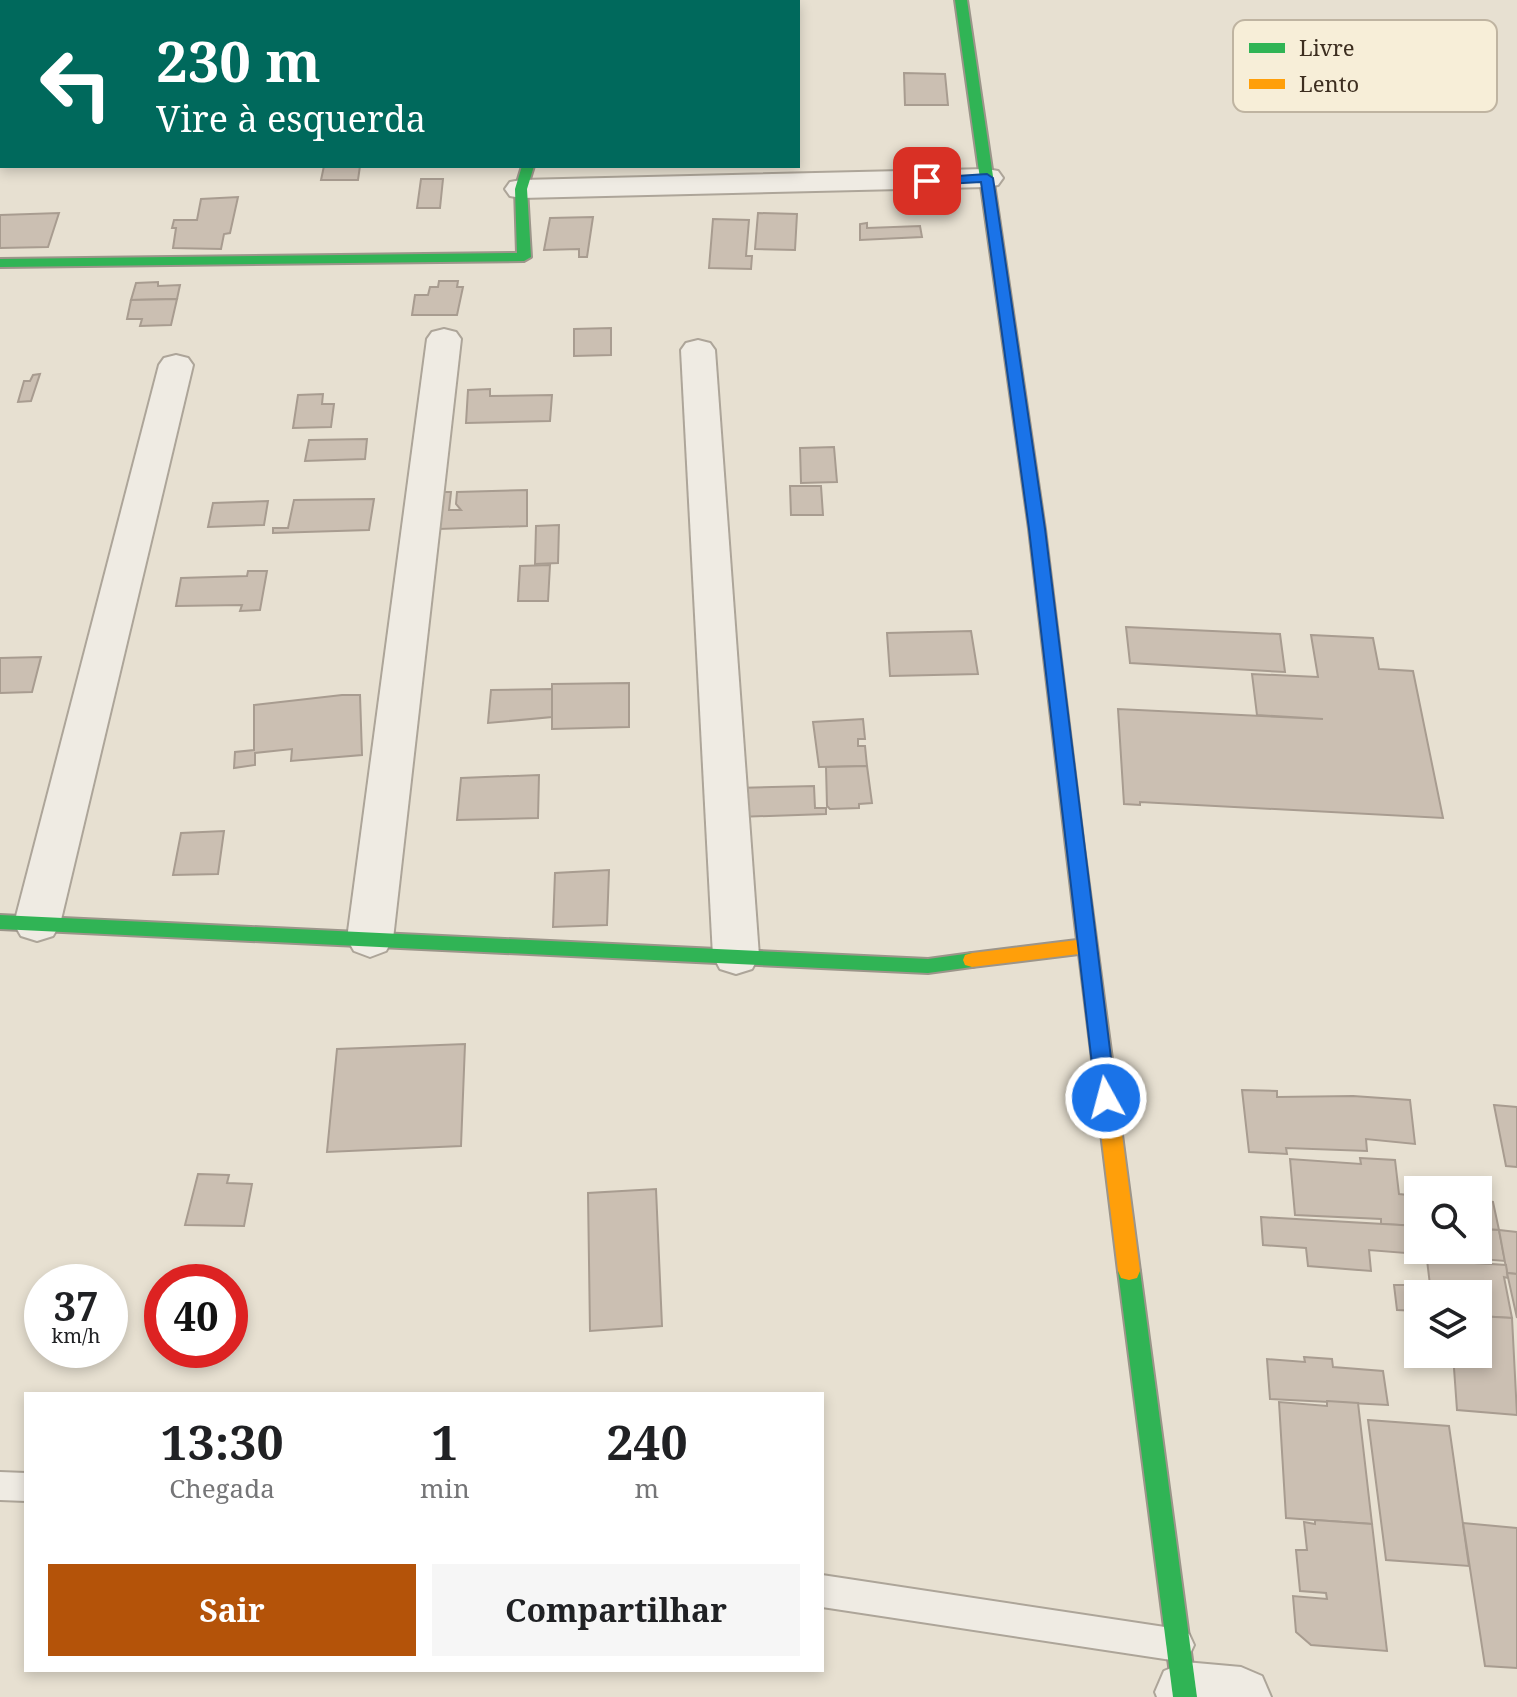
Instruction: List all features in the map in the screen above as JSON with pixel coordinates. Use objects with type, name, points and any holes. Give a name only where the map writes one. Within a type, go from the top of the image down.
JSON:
[{"type":"street","points":[[961,0],[1037,529],[1087,946],[1197,1683]]},
{"type":"street","points":[[0,263],[524,257],[525,178],[987,178]]},
{"type":"street","points":[[370,939],[444,339]]},
{"type":"street","points":[[698,350],[736,956]]},
{"type":"street","points":[[176,365],[18,923],[928,966],[1087,946]]},
{"type":"lane","points":[[0,1486],[24,1487]]},
{"type":"lane","points":[[824,1591],[1197,1683]]},
{"type":"building","points":[[904,73],[945,74],[948,105],[905,105]]},
{"type":"building","points":[[324,168],[360,168],[358,180],[321,180]]},
{"type":"building","points":[[421,179],[443,179],[440,208],[417,208]]},
{"type":"building","points":[[238,197],[230,233],[224,234],[221,249],[173,248],[174,220],[197,220],[201,199]]},
{"type":"building","points":[[59,213],[48,247],[0,248],[0,215]]},
{"type":"building","points":[[758,213],[797,214],[795,250],[755,249]]},
{"type":"building","points":[[593,217],[587,257],[579,257],[579,249],[544,250],[550,218]]},
{"type":"building","points":[[713,219],[749,220],[746,256],[752,256],[751,269],[709,268]]},
{"type":"building","points":[[867,223],[867,228],[920,226],[922,237],[860,240],[860,224]]},
{"type":"building","points":[[439,281],[458,281],[457,287],[463,287],[457,315],[412,315],[415,295],[428,295],[430,287],[438,287]]},
{"type":"building","points":[[158,282],[158,286],[180,285],[177,299],[131,300],[136,283]]},
{"type":"building","points":[[177,299],[171,325],[140,326],[142,319],[127,319],[131,300]]},
{"type":"building","points":[[611,328],[611,355],[574,356],[574,329]]},
{"type":"building","points":[[40,374],[31,401],[18,402],[24,381],[30,381],[33,375]]},
{"type":"building","points":[[490,389],[490,396],[552,395],[550,421],[466,423],[468,390]]},
{"type":"building","points":[[323,394],[322,404],[334,404],[331,427],[293,428],[298,395]]},
{"type":"building","points":[[367,439],[365,459],[305,461],[309,440]]},
{"type":"building","points":[[834,447],[837,482],[801,483],[800,448]]},
{"type":"building","points":[[790,486],[821,486],[823,515],[791,515]]},
{"type":"building","points":[[527,490],[527,526],[439,529],[443,492],[451,492],[449,510],[461,510],[456,504],[457,492]]},
{"type":"building","points":[[374,499],[369,530],[273,533],[273,528],[288,528],[294,500]]},
{"type":"building","points":[[268,501],[264,525],[208,527],[213,503]]},
{"type":"building","points":[[559,525],[558,563],[535,564],[536,526]]},
{"type":"building","points":[[550,565],[548,601],[518,601],[520,566]]},
{"type":"building","points":[[248,571],[267,571],[260,610],[240,611],[242,605],[176,606],[181,578],[247,576]]},
{"type":"building","points":[[1126,627],[1280,634],[1285,672],[1130,663]]},
{"type":"building","points":[[971,631],[978,674],[890,676],[887,633]]},
{"type":"building","points":[[1311,635],[1373,638],[1379,669],[1413,671],[1443,818],[1140,802],[1140,805],[1124,804],[1118,709],[1323,719],[1257,715],[1252,674],[1318,677]]},
{"type":"building","points":[[41,657],[32,692],[0,693],[0,658]]},
{"type":"building","points":[[629,683],[629,727],[552,729],[552,684]]},
{"type":"building","points":[[552,689],[552,717],[488,723],[491,690]]},
{"type":"building","points":[[360,695],[362,755],[291,761],[292,749],[255,753],[255,765],[234,768],[235,752],[254,750],[254,705]]},
{"type":"building","points":[[863,719],[865,739],[858,739],[858,746],[865,746],[867,766],[819,767],[813,722]]},
{"type":"building","points":[[867,766],[872,803],[859,804],[859,808],[830,809],[827,806],[826,767]]},
{"type":"building","points":[[539,775],[538,818],[457,820],[461,778]]},
{"type":"building","points":[[814,786],[815,808],[826,808],[826,814],[738,817],[735,788]]},
{"type":"building","points":[[224,831],[218,874],[173,875],[181,833]]},
{"type":"building","points":[[609,870],[607,925],[553,927],[555,873]]},
{"type":"building","points":[[465,1044],[461,1146],[327,1152],[337,1049]]},
{"type":"building","points":[[1242,1090],[1277,1091],[1277,1097],[1353,1096],[1410,1100],[1415,1144],[1366,1139],[1367,1151],[1286,1148],[1287,1154],[1249,1152]]},
{"type":"building","points":[[1494,1105],[1517,1107],[1517,1167],[1506,1166]]},
{"type":"building","points":[[1360,1158],[1395,1160],[1399,1194],[1404,1195],[1404,1225],[1381,1224],[1381,1219],[1295,1215],[1290,1159],[1361,1164]]},
{"type":"building","points":[[198,1174],[229,1175],[227,1183],[252,1184],[244,1226],[185,1225]]},
{"type":"building","points":[[656,1189],[662,1326],[590,1331],[588,1193]]},
{"type":"building","points":[[1492,1202],[1493,1202],[1499,1230],[1492,1230]]},
{"type":"building","points":[[1261,1217],[1404,1225],[1404,1253],[1369,1250],[1371,1271],[1308,1266],[1306,1248],[1263,1245]]},
{"type":"building","points":[[1492,1230],[1499,1230],[1505,1261],[1492,1260]]},
{"type":"building","points":[[1499,1230],[1517,1232],[1517,1274],[1507,1273]]},
{"type":"building","points":[[1427,1264],[1506,1265],[1508,1278],[1504,1277],[1512,1318],[1492,1317],[1492,1280],[1429,1280]]},
{"type":"building","points":[[1507,1273],[1517,1274],[1517,1318]]},
{"type":"building","points":[[1394,1285],[1404,1285],[1404,1310],[1397,1310]]},
{"type":"building","points":[[1492,1317],[1512,1318],[1517,1415],[1457,1410],[1454,1368],[1492,1368]]},
{"type":"building","points":[[1304,1357],[1332,1359],[1333,1367],[1383,1371],[1388,1405],[1270,1399],[1267,1359],[1305,1362]]},
{"type":"building","points":[[1327,1401],[1358,1403],[1372,1524],[1286,1518],[1279,1402],[1327,1406]]},
{"type":"building","points":[[1368,1420],[1449,1426],[1469,1566],[1386,1560]]},
{"type":"building","points":[[1315,1520],[1372,1524],[1387,1651],[1311,1645],[1296,1632],[1293,1596],[1327,1599],[1326,1593],[1300,1591],[1296,1550],[1307,1550],[1304,1522],[1315,1524]]},
{"type":"building","points":[[1463,1523],[1517,1528],[1517,1668],[1485,1666]]},
{"type":"traffic: fast","points":[[961,0],[1037,529],[1075,847]]},
{"type":"traffic: fast","points":[[0,263],[524,257],[521,189],[527,168]]},
{"type":"traffic: fast","points":[[0,922],[928,966],[972,960]]},
{"type":"traffic: fast","points":[[1129,1271],[1185,1697]]},
{"type":"traffic: slow","points":[[1075,847],[1129,1271]]},
{"type":"traffic: slow","points":[[972,960],[1087,946]]},
{"type":"route","points":[[927,181],[987,178],[1037,529],[1106,1098]]}]
